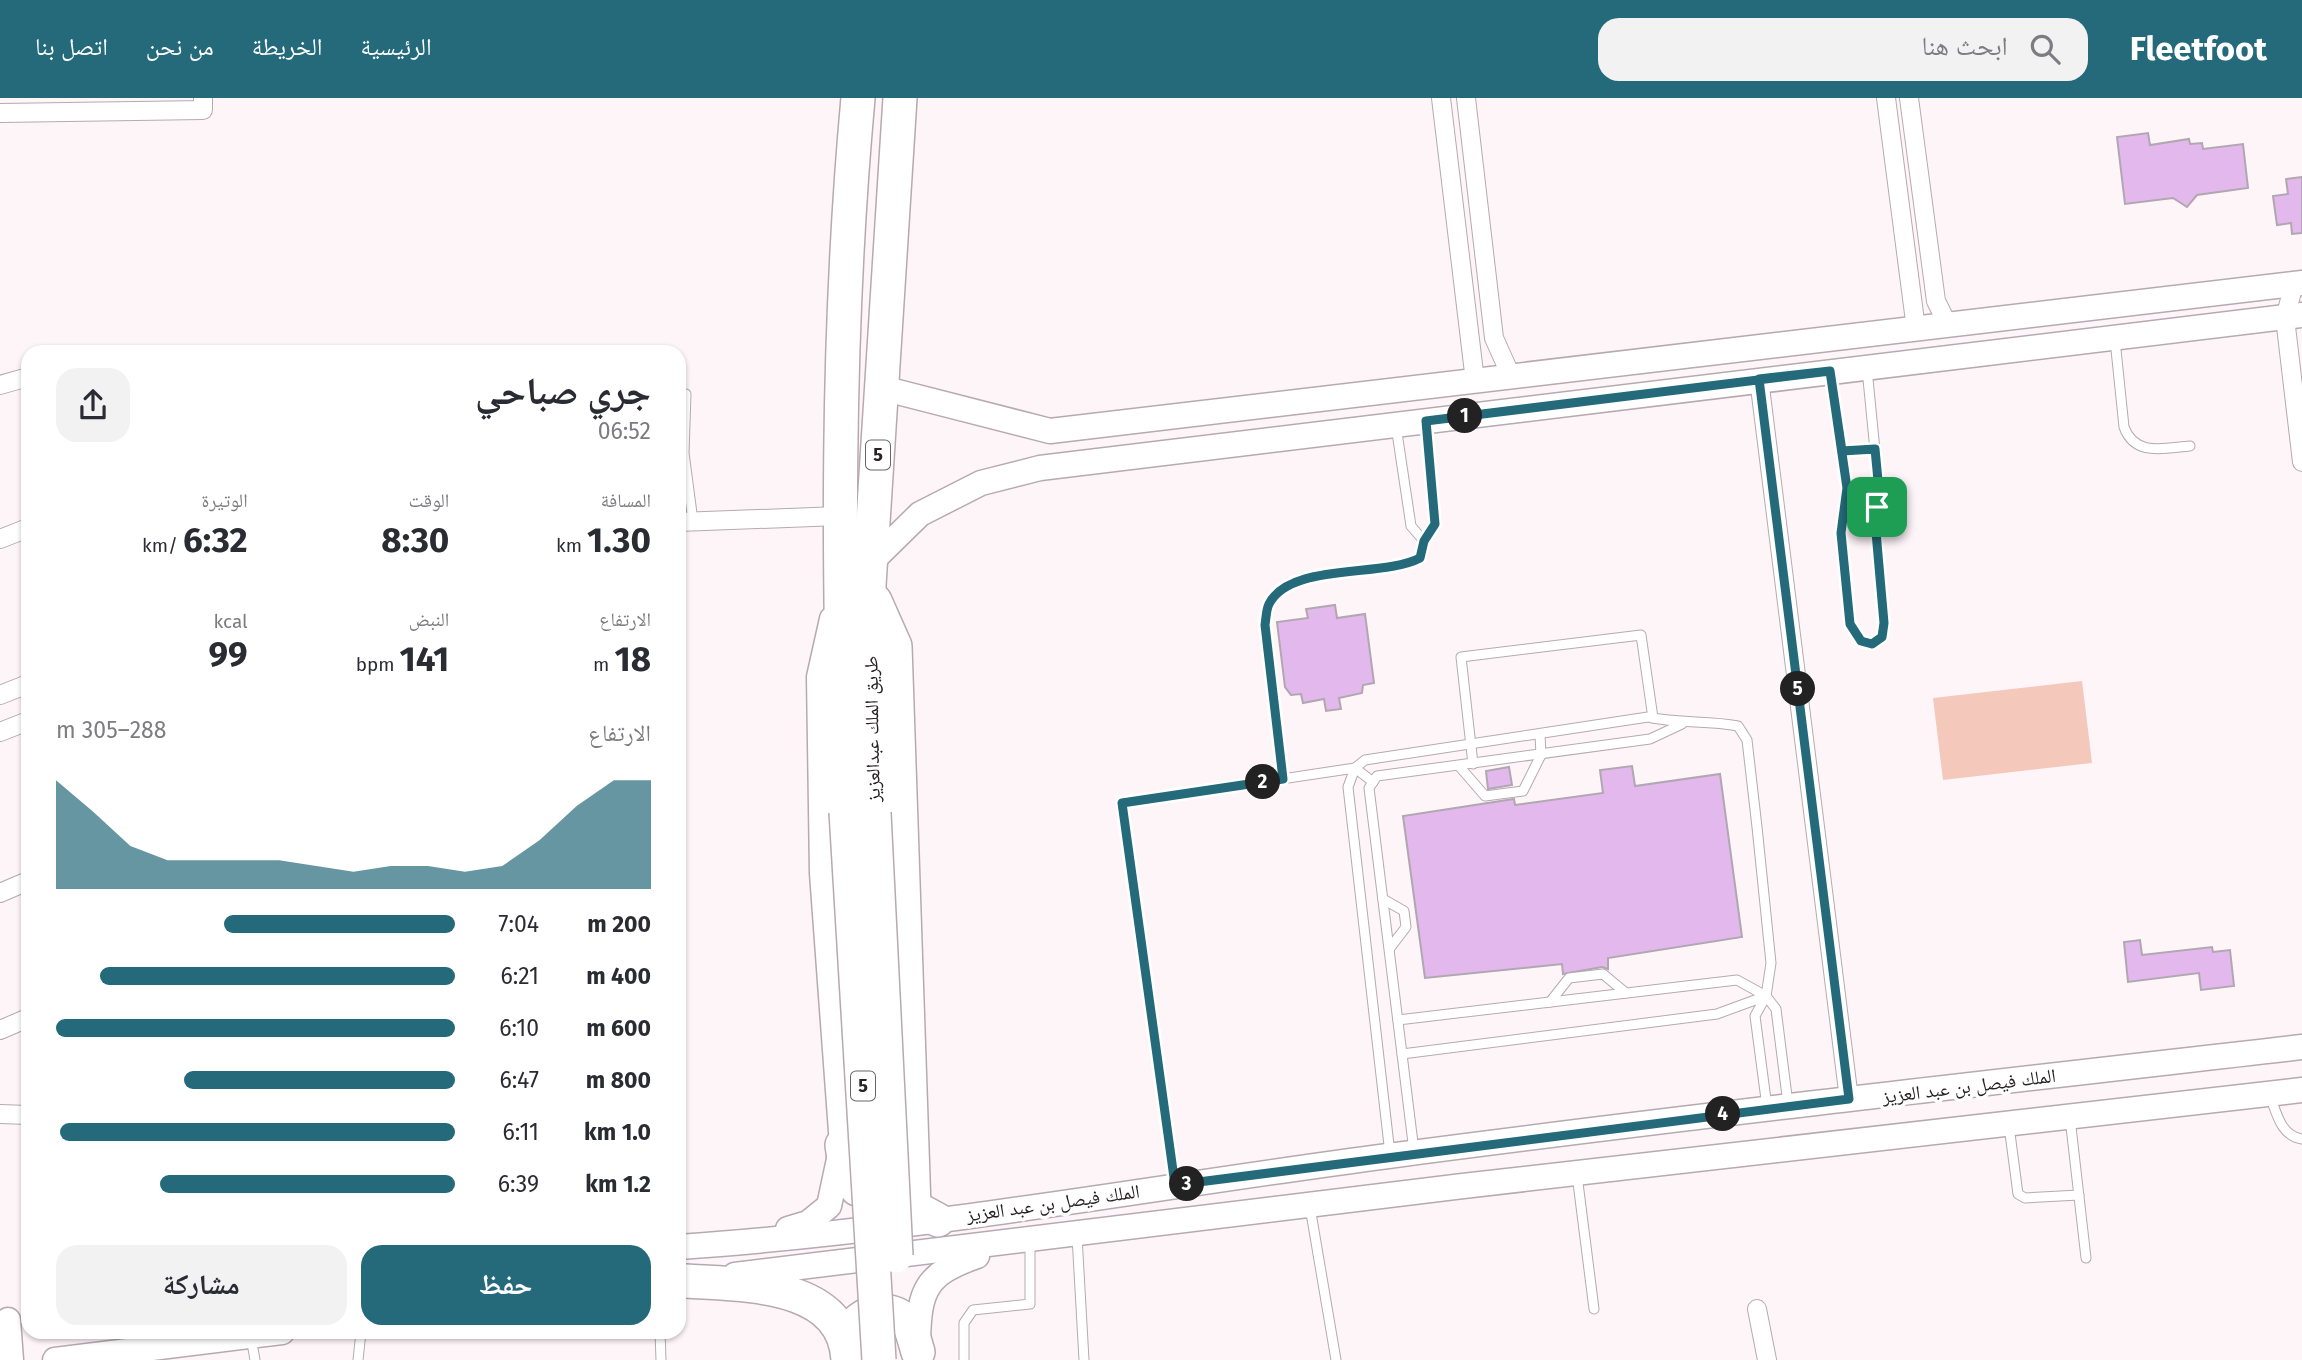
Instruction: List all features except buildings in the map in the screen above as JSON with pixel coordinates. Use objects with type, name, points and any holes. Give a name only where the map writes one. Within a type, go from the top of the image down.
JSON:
[{"type":"highway","name":"طريق الملك عبدالعزيز","points":[[858,98],[846,236],[839,516],[859,578]]},
{"type":"highway","name":"طريق الملك عبدالعزيز","points":[[858,1357],[859,578],[882,388],[900,98]]},
{"type":"highway","points":[[859,578],[895,646],[914,1207],[938,1220]]},
{"type":"highway","name":"طريق الملك عبدالعزيز","points":[[860,813],[913,1357]]},
{"type":"highway","points":[[842,1145],[846,1173],[857,1189],[881,1193],[901,1180],[911,1146]]},
{"type":"highway","points":[[686,1282],[780,1290],[812,1303],[836,1319],[858,1357]]},
{"type":"highway","points":[[858,1357],[849,1335],[855,1323],[867,1313],[890,1311],[907,1322],[913,1357]]},
{"type":"street","points":[[0,113],[203,110],[202,98]]},
{"type":"street","points":[[1441,98],[1475,381]]},
{"type":"street","points":[[1465,98],[1494,338],[1511,376]]},
{"type":"street","points":[[1886,98],[1916,329]]},
{"type":"street","points":[[1909,98],[1936,301],[1948,325]]},
{"type":"street","points":[[882,388],[1050,431],[1948,325],[2299,287],[2293,316],[2302,461]]},
{"type":"street","points":[[739,1243],[808,1223],[829,1206],[842,1145],[822,873],[819,677],[859,578],[920,514],[981,482],[1040,468],[2293,316]]},
{"type":"street","points":[[0,384],[21,379]]},
{"type":"street","points":[[1759,379],[1849,1099]]},
{"type":"street","points":[[686,519],[839,516]]},
{"type":"street","points":[[0,539],[21,531]]},
{"type":"street","points":[[0,695],[21,687]]},
{"type":"street","points":[[0,732],[21,724]]},
{"type":"street","points":[[0,893],[21,884]]},
{"type":"street","points":[[0,1030],[21,1021]]},
{"type":"street","name":"الملك فيصل بن عبد العزيز","points":[[686,1247],[938,1220],[1402,1154],[1777,1107],[2302,1047]]},
{"type":"street","name":"الملك فيصل بن عبد العزيز","points":[[686,1282],[1577,1173],[2302,1090]]},
{"type":"street","points":[[0,1114],[21,1115]]},
{"type":"street","points":[[913,1357],[919,1303],[930,1279],[953,1264],[1020,1242]]},
{"type":"street","points":[[1758,1309],[1767,1360]]},
{"type":"street","points":[[11,1360],[12,1320]]},
{"type":"street","points":[[55,1360],[253,1348],[269,1339]]},
{"type":"lane","points":[[2115,338],[2124,427],[2128,439],[2133,444],[2154,449],[2190,446]]},
{"type":"lane","points":[[1830,371],[1847,488],[1841,533],[1850,624],[1861,641],[1872,644],[1882,637],[1884,623],[1876,532],[1879,491],[1867,367]]},
{"type":"lane","points":[[1283,779],[1265,625],[1269,604],[1293,583],[1415,561],[1423,553],[1424,541],[1435,524],[1426,421]]},
{"type":"lane","points":[[1396,424],[1411,526],[1424,541]]},
{"type":"lane","points":[[1842,451],[1875,449]]},
{"type":"lane","points":[[1474,764],[1461,657],[1641,635],[1653,718]]},
{"type":"lane","points":[[1402,1154],[1348,787],[1355,768],[1364,760],[1389,754],[1653,718],[1682,724],[1717,722],[1738,726],[1747,740],[1771,963],[1766,996],[1755,1016],[1777,1107]]},
{"type":"lane","points":[[1402,1154],[1402,1054],[1368,788],[1377,776],[1650,739],[1682,724]]},
{"type":"lane","points":[[1458,766],[1485,796],[1523,791],[1541,755],[1540,735]]},
{"type":"lane","points":[[1175,1185],[1122,803],[1355,768],[1373,782]]},
{"type":"lane","points":[[1383,899],[1405,911],[1406,927],[1390,948]]},
{"type":"lane","points":[[1550,1002],[1569,978],[1592,975],[1603,974],[1626,993]]},
{"type":"lane","points":[[1398,1020],[1737,980],[1766,996],[1776,1009],[1777,1107]]},
{"type":"lane","points":[[1402,1054],[1717,1014],[1766,996]]},
{"type":"lane","points":[[2269,1094],[2284,1131],[2292,1138],[2302,1139]]},
{"type":"lane","points":[[2070,1117],[2086,1258]]},
{"type":"lane","points":[[2009,1124],[2018,1194],[2025,1198],[2079,1195]]},
{"type":"lane","points":[[1577,1173],[1594,1309]]},
{"type":"lane","points":[[1310,1205],[1336,1360]]},
{"type":"lane","points":[[1077,1235],[1084,1360]]},
{"type":"lane","points":[[964,1360],[964,1323],[973,1310],[1030,1304],[1020,1242]]},
{"type":"lane","points":[[358,1360],[360,1339]]},
{"type":"lane","points":[[660,1339],[661,1360]]},
{"type":"shaded area","points":[[2082,681],[2092,763],[1943,780],[1933,698]]},
{"type":"route","points":[[1877,507],[1876,532],[1884,623],[1882,637],[1872,644],[1861,641],[1850,624],[1841,533],[1847,488],[1830,371],[1759,379],[1849,1099],[1175,1185],[1122,803],[1283,779],[1265,625],[1269,604],[1293,583],[1396,566],[1420,558],[1424,541],[1435,524],[1426,421],[1759,379],[1830,371],[1842,451],[1875,449],[1879,491],[1877,507]]}]
